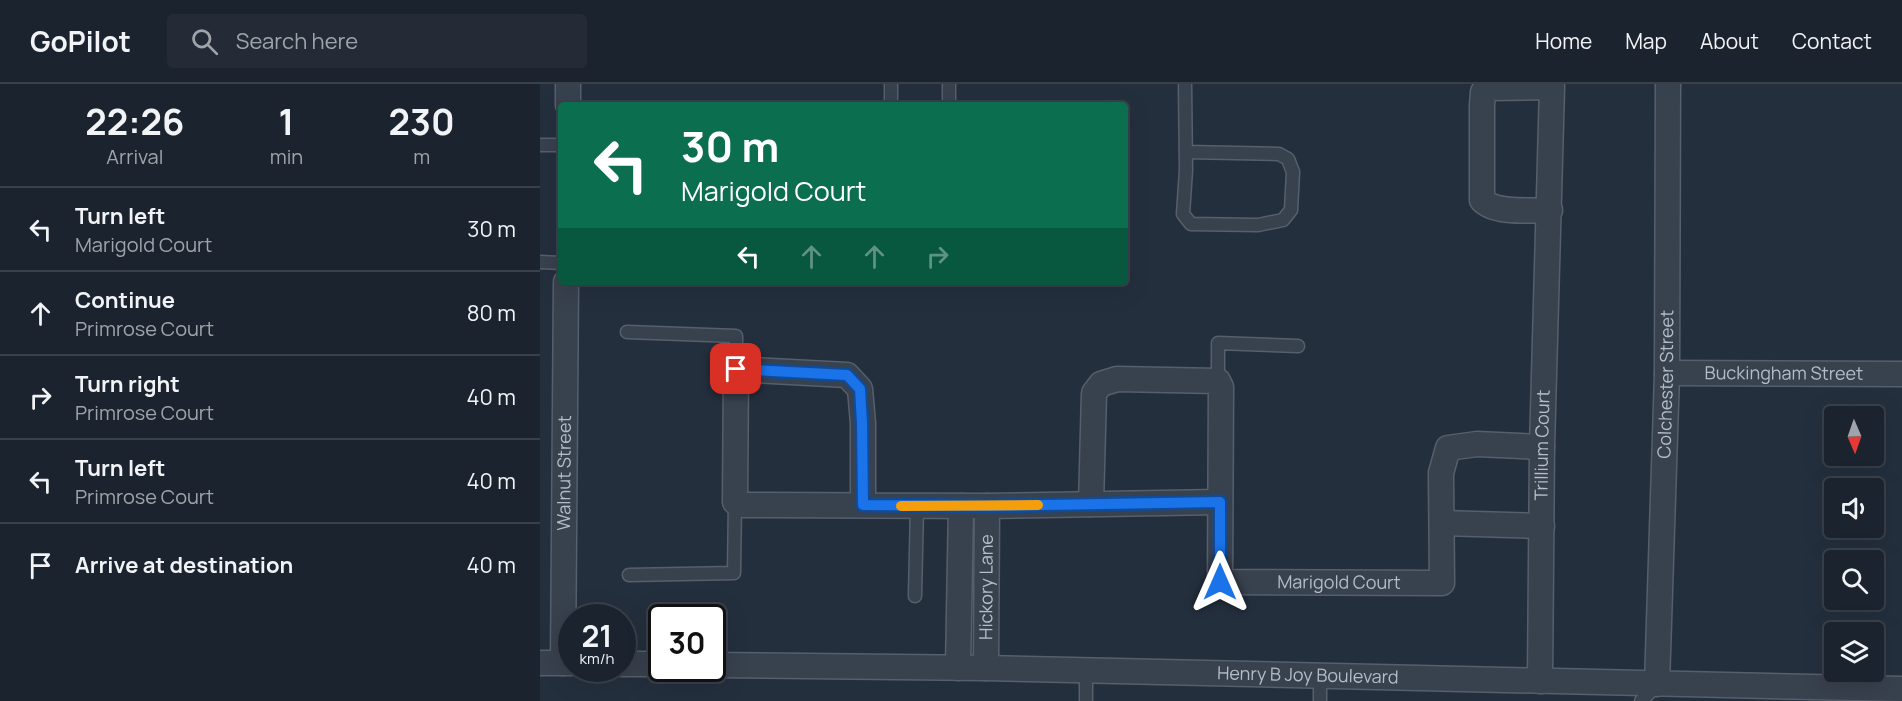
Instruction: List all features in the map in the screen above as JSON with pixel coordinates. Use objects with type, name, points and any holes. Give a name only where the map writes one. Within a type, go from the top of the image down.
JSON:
[{"type":"street","points":[[568,84],[568,102]]},
{"type":"street","name":"Colchester Street","points":[[1649,693],[1667,373],[1668,84]]},
{"type":"street","name":"Trillium Court","points":[[1540,681],[1542,447],[1550,210],[1552,87],[1487,87],[1483,92],[1482,105],[1482,200],[1487,206],[1497,209],[1550,210]]},
{"type":"street","name":"Walnut Street","points":[[559,604],[566,285]]},
{"type":"street","points":[[863,505],[860,389],[847,375],[736,369],[735,502],[744,505],[987,506],[1220,502]]},
{"type":"street","name":"Buckingham Street","points":[[1667,373],[1902,374]]},
{"type":"street","points":[[1091,504],[1094,393],[1101,384],[1117,379],[1218,381]]},
{"type":"street","name":"Marigold Court","points":[[1218,381],[1221,387],[1220,582],[1442,583],[1440,473],[1448,448],[1477,444],[1542,447]]},
{"type":"street","name":"Hickory Lane","points":[[958,668],[961,506]]},
{"type":"street","name":"Hickory Lane","points":[[986,668],[987,506]]},
{"type":"street","points":[[1442,523],[1542,526]]},
{"type":"street","name":"Henry B Joy Boulevard","points":[[726,665],[986,668],[1540,681],[1649,693],[1902,689]]},
{"type":"lane","points":[[891,84],[891,102]]},
{"type":"lane","points":[[949,84],[949,102]]},
{"type":"lane","points":[[1185,84],[1186,152],[1183,214],[1191,224],[1258,225],[1283,220],[1291,210],[1293,172],[1288,159],[1279,154],[1186,152]]},
{"type":"lane","points":[[540,145],[558,145]]},
{"type":"lane","points":[[540,262],[558,263]]},
{"type":"lane","points":[[627,332],[736,336],[736,369]]},
{"type":"lane","points":[[1218,381],[1218,344],[1298,346]]},
{"type":"lane","points":[[629,575],[734,573],[735,502]]},
{"type":"lane","points":[[915,596],[917,506]]},
{"type":"lane","points":[[1086,670],[1086,701]]},
{"type":"lane","points":[[1320,676],[1320,701]]},
{"type":"slow traffic","points":[[901,506],[1038,505]]},
{"type":"route","points":[[736,369],[847,375],[860,389],[863,505],[987,506],[1220,502],[1220,582]]}]
